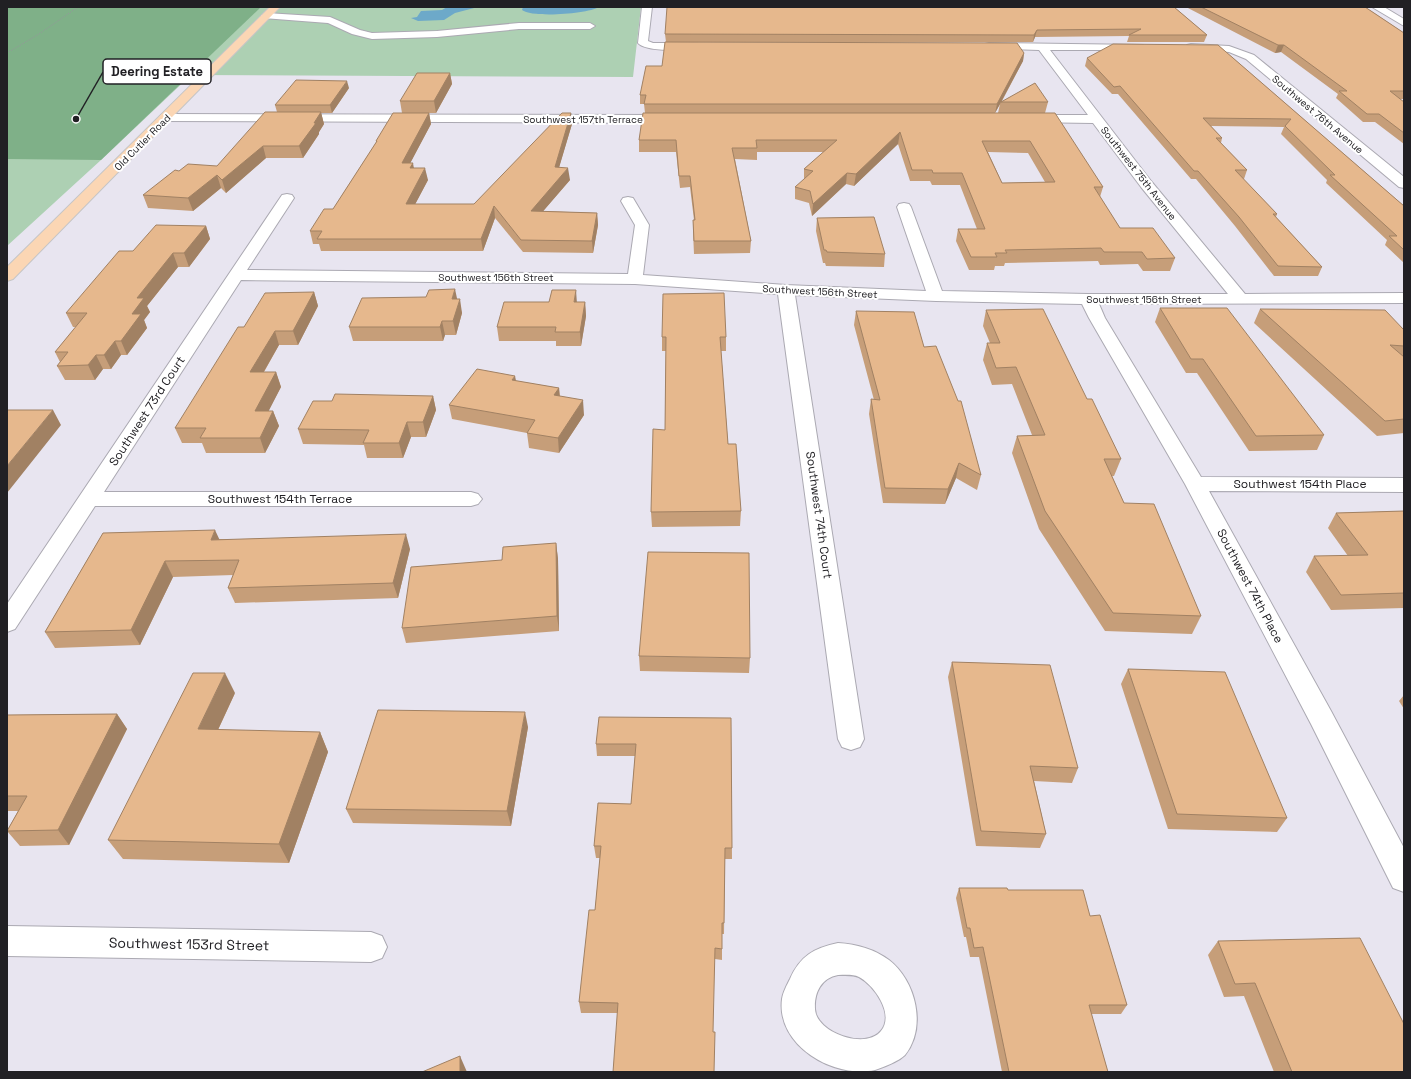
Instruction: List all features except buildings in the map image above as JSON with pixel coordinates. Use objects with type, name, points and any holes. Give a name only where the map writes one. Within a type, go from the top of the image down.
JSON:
[{"type":"main road","name":"Old Cutler Road","points":[[7,276],[271,12]]},
{"type":"street","points":[[647,7],[642,42],[648,45],[662,46],[708,46]]},
{"type":"street","points":[[1377,7],[1404,23]]},
{"type":"street","points":[[271,12],[330,20],[356,32],[372,36],[437,34],[519,26],[590,26]]},
{"type":"street","points":[[979,46],[1149,47]]},
{"type":"street","name":"Southwest 75th Avenue","points":[[1042,46],[1146,184],[1240,298]]},
{"type":"street","name":"Southwest 76th Avenue","points":[[1180,47],[1216,47],[1230,49],[1251,58],[1404,184]]},
{"type":"street","name":"Southwest 157th Terrace","points":[[165,118],[681,119]]},
{"type":"street","points":[[1019,119],[1098,119]]},
{"type":"street","name":"Southwest 73rd Court","points":[[7,623],[287,198]]},
{"type":"street","points":[[628,201],[642,225],[635,279]]},
{"type":"street","points":[[904,207],[936,296]]},
{"type":"street","name":"Southwest 156th Street","points":[[236,275],[635,279],[786,290],[936,296],[1088,299],[1404,298]]},
{"type":"street","name":"Southwest 74th Court","points":[[786,290],[851,739]]},
{"type":"street","name":"Southwest 74th Place","points":[[1088,299],[1097,318],[1195,484],[1322,719],[1404,878]]},
{"type":"street","name":"Southwest 154th Place","points":[[1195,484],[1404,485]]},
{"type":"street","name":"Southwest 154th Terrace","points":[[89,499],[471,499]]},
{"type":"street","name":"Southwest 153rd Street","points":[[7,941],[371,947]]},
{"type":"street","points":[[838,959],[854,960],[870,966],[884,976],[894,991],[900,1007],[900,1024],[884,1063],[869,1061],[835,1065],[806,1036],[799,1019],[797,1002],[801,986],[810,973],[823,964],[838,959]]},
{"type":"path","points":[[8,52],[39,34],[78,7]]},
{"type":"green space","points":[[7,7],[641,7],[633,77],[191,75],[7,246]]},
{"type":"green space","points":[[7,7],[261,7],[101,160],[7,159]]},
{"type":"water","points":[[447,7],[478,7],[455,13],[444,20],[418,21],[411,18],[417,17],[421,11],[442,10]]},
{"type":"water","points":[[523,7],[599,7],[584,12],[537,14],[522,10]]},
{"type":"place","name":"Deering Estate","points":[[76,119]]}]
